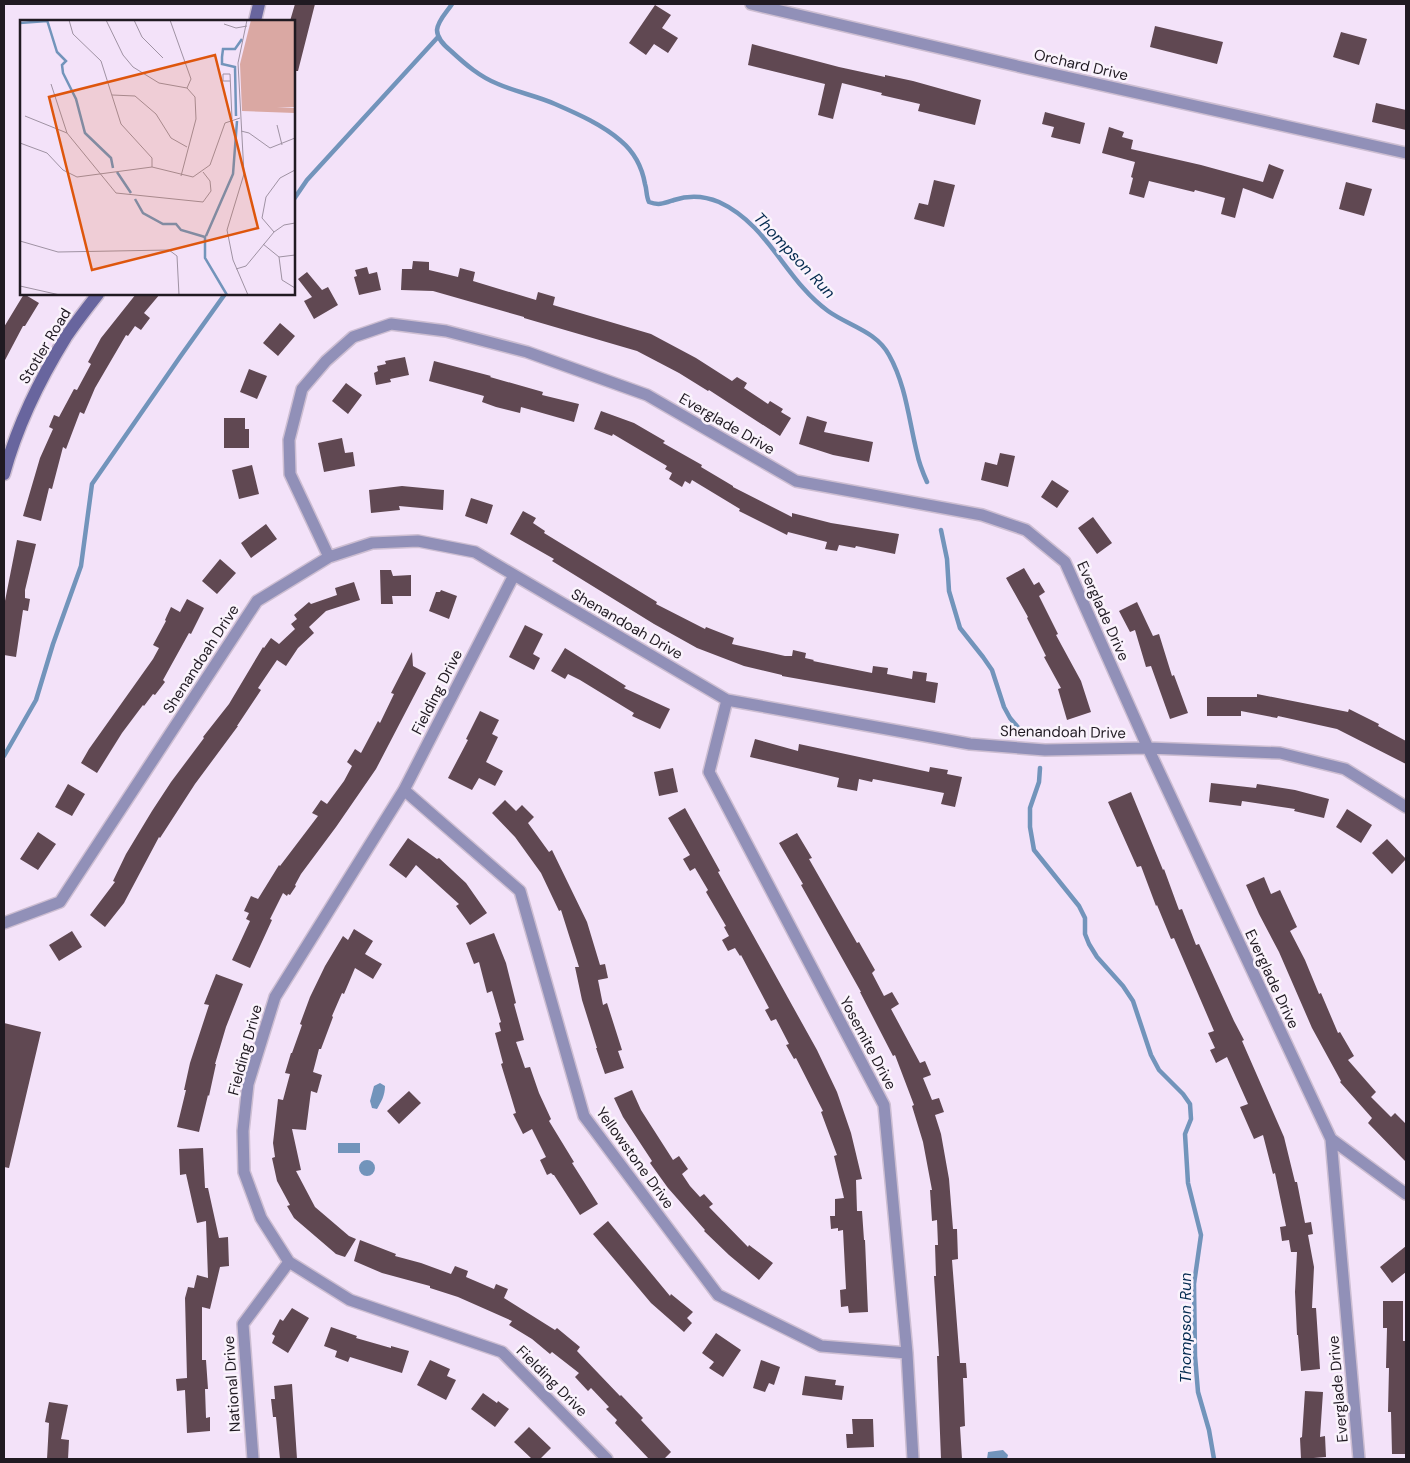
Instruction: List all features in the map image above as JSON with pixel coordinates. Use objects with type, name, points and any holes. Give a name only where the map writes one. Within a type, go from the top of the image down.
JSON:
[{"type":"street","points":[[255,20],[259,4]]},
{"type":"street","name":"Orchard Drive","points":[[751,4],[1406,153]]},
{"type":"street","name":"Stotler Road","points":[[4,474],[22,421],[40,383],[66,337],[97,295]]},
{"type":"street","name":"Everglade Drive","points":[[329,557],[290,474],[289,440],[302,388],[326,361],[353,337],[391,324],[446,331],[527,352],[647,395],[796,481],[982,515],[1026,530],[1065,562],[1148,748],[1331,1139],[1359,1459]]},
{"type":"street","name":"Shenandoah Drive","points":[[4,923],[60,902],[257,601],[329,557],[372,543],[418,541],[475,552],[727,700],[970,744],[1045,750],[1148,748],[1280,753],[1345,769],[1406,807]]},
{"type":"street","name":"Fielding Drive","points":[[514,575],[404,790],[274,997],[248,1084],[243,1131],[244,1172],[261,1218],[288,1262],[350,1300],[502,1352],[607,1459]]},
{"type":"street","name":"Yosemite Drive","points":[[727,700],[709,772],[884,1105],[907,1353],[913,1459]]},
{"type":"street","name":"Yellowstone Drive","points":[[404,790],[520,891],[584,1116],[718,1295],[821,1346],[907,1353]]},
{"type":"street","points":[[1331,1139],[1406,1194]]},
{"type":"street","name":"National Drive","points":[[253,1459],[243,1324],[288,1262]]},
{"type":"water","points":[[380,1083],[385,1086],[384,1096],[377,1109],[372,1108],[370,1101],[374,1086]]},
{"type":"water","points":[[338,1143],[360,1143],[360,1153],[338,1153]]},
{"type":"water","points":[[364,1160],[370,1160],[375,1165],[373,1174],[364,1176],[359,1171],[359,1165]]},
{"type":"water","points":[[1003,1450],[1008,1455],[1007,1459],[987,1459],[988,1452]]},
{"type":"building","points":[[295,4],[315,4],[298,71],[295,71],[295,20],[290,20]]},
{"type":"building","points":[[655,5],[671,15],[662,28],[678,38],[668,53],[654,44],[646,55],[629,43]]},
{"type":"building","points":[[1155,26],[1223,42],[1217,64],[1150,47]]},
{"type":"building","points":[[1341,32],[1367,39],[1359,65],[1333,57]]},
{"type":"building","points":[[752,44],[839,67],[913,81],[981,100],[975,125],[918,111],[920,104],[842,83],[833,119],[818,115],[825,84],[748,65]]},
{"type":"building","points":[[1376,103],[1406,110],[1406,130],[1372,122]]},
{"type":"building","points":[[1045,112],[1085,123],[1080,144],[1051,137],[1054,127],[1042,124]]},
{"type":"building","points":[[1109,127],[1124,132],[1122,137],[1133,140],[1131,149],[1263,182],[1269,164],[1284,170],[1273,199],[1243,188],[1235,218],[1221,214],[1225,198],[1195,190],[1194,192],[1149,181],[1144,198],[1129,194],[1135,162],[1102,153]]},
{"type":"building","points":[[934,180],[955,185],[944,227],[914,219],[919,203],[928,205]]},
{"type":"building","points":[[1346,182],[1372,189],[1364,216],[1339,209]]},
{"type":"building","points":[[413,261],[429,262],[429,270],[458,277],[460,268],[475,272],[473,281],[536,300],[538,292],[555,297],[553,305],[651,334],[696,358],[732,381],[737,377],[747,383],[744,388],[768,404],[770,401],[783,409],[781,412],[791,418],[780,436],[709,390],[637,351],[433,291],[401,290],[402,269],[412,269]]},
{"type":"building","points":[[367,267],[369,274],[377,272],[381,290],[359,295],[354,277],[357,276],[355,270]]},
{"type":"building","points":[[307,272],[322,290],[328,287],[338,305],[314,319],[304,301],[312,297],[298,279]]},
{"type":"building","points":[[23,295],[39,303],[25,326],[23,326],[4,362],[4,327]]},
{"type":"building","points":[[135,295],[159,295],[144,313],[150,318],[141,330],[135,326],[128,336],[126,335],[95,388],[84,414],[80,412],[66,449],[63,447],[52,489],[49,488],[41,521],[23,516],[40,458],[53,429],[49,427],[54,415],[59,417],[74,389],[77,390],[91,364],[88,362],[101,338]]},
{"type":"building","points":[[280,323],[295,336],[278,356],[263,343]]},
{"type":"building","points":[[405,357],[409,375],[390,379],[391,382],[376,385],[374,373],[378,371],[377,366],[386,364],[385,361]]},
{"type":"building","points":[[434,361],[543,392],[542,395],[579,404],[574,422],[521,407],[520,413],[496,407],[482,402],[484,396],[429,381]]},
{"type":"building","points":[[249,369],[267,376],[257,399],[240,392]]},
{"type":"building","points":[[346,383],[362,395],[348,414],[332,401]]},
{"type":"building","points":[[601,411],[634,423],[665,441],[663,443],[702,465],[701,467],[733,487],[792,517],[792,513],[831,523],[899,534],[895,554],[856,546],[855,548],[839,545],[837,551],[825,549],[827,542],[788,532],[787,535],[739,511],[740,509],[692,480],[690,484],[685,481],[682,487],[669,479],[672,473],[665,469],[667,466],[613,434],[612,436],[594,429]]},
{"type":"building","points":[[807,416],[827,422],[824,432],[873,442],[869,462],[833,455],[799,444]]},
{"type":"building","points":[[224,418],[245,418],[245,429],[249,429],[249,448],[224,448]]},
{"type":"building","points":[[342,438],[345,453],[353,452],[355,466],[324,472],[318,443]]},
{"type":"building","points":[[1000,453],[1015,456],[1008,487],[981,480],[985,462],[997,465]]},
{"type":"building","points":[[252,465],[259,494],[239,499],[232,470]]},
{"type":"building","points":[[1052,480],[1069,491],[1057,508],[1041,497]]},
{"type":"building","points":[[402,486],[444,490],[443,510],[399,506],[400,510],[371,513],[369,490]]},
{"type":"building","points":[[471,498],[493,505],[487,524],[465,516]]},
{"type":"building","points":[[523,511],[536,518],[533,523],[545,531],[544,533],[657,602],[656,604],[705,629],[706,627],[734,638],[732,644],[785,656],[792,656],[793,650],[806,653],[805,658],[813,661],[872,673],[873,666],[888,668],[887,674],[912,679],[913,671],[927,673],[926,681],[938,683],[935,703],[782,676],[744,666],[697,648],[654,624],[552,561],[554,559],[510,534]]},
{"type":"building","points":[[1093,517],[1112,543],[1097,554],[1078,528]]},
{"type":"building","points":[[266,524],[277,539],[251,558],[241,543]]},
{"type":"building","points":[[17,540],[36,544],[25,590],[25,598],[30,599],[28,611],[23,610],[16,657],[4,655],[4,606]]},
{"type":"building","points":[[220,559],[236,573],[217,594],[202,581]]},
{"type":"building","points":[[1024,568],[1034,585],[1039,582],[1045,592],[1039,596],[1058,634],[1056,635],[1081,681],[1091,712],[1067,720],[1058,689],[1061,688],[1044,657],[1046,656],[1028,617],[1006,578]]},
{"type":"building","points":[[380,570],[391,570],[393,576],[411,575],[411,596],[392,596],[393,604],[381,604]]},
{"type":"building","points":[[354,582],[360,600],[326,611],[309,627],[314,633],[298,648],[286,666],[277,660],[258,688],[261,690],[238,726],[159,837],[124,903],[105,927],[90,915],[115,882],[113,881],[126,854],[152,811],[203,737],[229,704],[263,647],[271,638],[279,644],[295,629],[291,624],[297,619],[294,615],[309,602],[311,604],[337,595],[335,588]]},
{"type":"building","points":[[441,590],[457,596],[449,619],[429,611],[436,592]]},
{"type":"building","points":[[187,599],[204,608],[191,634],[189,633],[163,680],[165,682],[155,695],[153,694],[143,705],[122,733],[97,773],[81,763],[153,659],[159,648],[153,645],[171,607],[180,612]]},
{"type":"building","points":[[1137,602],[1153,636],[1159,634],[1172,676],[1174,675],[1188,713],[1170,719],[1151,666],[1146,667],[1135,630],[1130,632],[1119,611]]},
{"type":"building","points":[[525,625],[543,634],[533,654],[540,658],[534,670],[509,657]]},
{"type":"building","points":[[565,648],[626,686],[624,688],[670,709],[660,729],[632,716],[634,713],[580,680],[568,674],[565,679],[551,671]]},
{"type":"building","points":[[412,652],[413,666],[426,673],[376,769],[301,874],[290,895],[288,894],[287,896],[283,893],[250,968],[232,960],[250,921],[246,919],[249,913],[244,911],[251,896],[258,899],[279,865],[318,816],[312,813],[321,800],[327,804],[344,781],[352,766],[347,762],[355,749],[361,753],[378,721],[380,723],[394,694],[391,693]]},
{"type":"building","points":[[1257,694],[1348,712],[1349,709],[1379,724],[1378,726],[1406,741],[1406,764],[1337,729],[1278,716],[1277,718],[1241,711],[1241,716],[1207,716],[1207,697],[1257,697]]},
{"type":"building","points":[[480,711],[499,720],[492,734],[498,737],[486,762],[503,771],[495,786],[479,778],[472,790],[448,778],[468,740],[466,739]]},
{"type":"building","points":[[755,739],[798,751],[799,744],[929,772],[930,767],[948,770],[947,774],[962,777],[955,807],[941,804],[944,793],[873,779],[872,782],[859,779],[857,791],[837,787],[839,778],[750,757]]},
{"type":"building","points":[[673,768],[678,792],[659,796],[654,772]]},
{"type":"building","points":[[1211,783],[1256,788],[1257,784],[1295,790],[1329,799],[1324,818],[1294,811],[1295,809],[1242,801],[1241,806],[1209,802]]},
{"type":"building","points":[[68,784],[85,794],[72,816],[55,807]]},
{"type":"building","points":[[1131,792],[1164,869],[1179,910],[1182,909],[1196,945],[1199,944],[1244,1040],[1242,1041],[1284,1137],[1295,1182],[1297,1182],[1305,1223],[1311,1222],[1313,1234],[1308,1235],[1314,1267],[1312,1308],[1316,1308],[1320,1369],[1301,1371],[1295,1292],[1297,1252],[1291,1252],[1289,1240],[1282,1241],[1280,1227],[1286,1226],[1275,1173],[1273,1174],[1263,1135],[1254,1139],[1240,1107],[1248,1104],[1227,1057],[1216,1063],[1210,1050],[1215,1048],[1208,1033],[1214,1031],[1174,938],[1171,939],[1156,906],[1141,866],[1137,867],[1108,802]]},
{"type":"building","points":[[505,800],[516,811],[522,805],[534,817],[528,823],[549,852],[552,850],[587,922],[600,965],[605,964],[608,978],[598,980],[603,1005],[607,1003],[622,1050],[618,1051],[624,1068],[605,1074],[582,1000],[575,967],[579,967],[561,910],[559,911],[541,873],[515,837],[492,813]]},
{"type":"building","points":[[685,808],[720,871],[718,872],[817,1050],[837,1092],[851,1133],[862,1179],[856,1180],[857,1211],[862,1211],[868,1312],[849,1313],[848,1306],[841,1307],[840,1290],[846,1289],[843,1230],[838,1231],[838,1228],[831,1229],[830,1216],[835,1216],[835,1199],[844,1198],[834,1156],[837,1155],[821,1112],[823,1111],[796,1058],[794,1059],[786,1045],[789,1044],[776,1019],[771,1021],[765,1010],[769,1008],[741,955],[735,948],[728,951],[722,940],[729,936],[724,927],[726,926],[706,892],[708,890],[695,868],[690,871],[683,859],[690,855],[668,818]]},
{"type":"building","points":[[1347,809],[1372,825],[1361,843],[1336,827]]},
{"type":"building","points":[[38,832],[56,844],[38,870],[20,859]]},
{"type":"building","points":[[797,833],[812,858],[809,859],[857,943],[859,942],[875,970],[872,973],[884,996],[892,992],[899,1004],[891,1009],[920,1063],[925,1061],[931,1075],[923,1078],[932,1100],[939,1098],[944,1112],[935,1115],[941,1134],[949,1179],[953,1229],[957,1229],[958,1259],[952,1260],[960,1363],[966,1363],[967,1378],[963,1378],[965,1426],[960,1427],[962,1459],[941,1459],[937,1356],[939,1356],[934,1276],[936,1276],[935,1245],[938,1245],[937,1220],[932,1221],[930,1190],[932,1190],[923,1142],[912,1106],[914,1105],[895,1055],[893,1056],[861,992],[779,843]]},
{"type":"building","points":[[408,838],[437,859],[439,858],[466,883],[487,913],[470,925],[456,906],[459,904],[416,865],[406,878],[389,865]]},
{"type":"building","points":[[1387,839],[1406,859],[1392,874],[1372,853]]},
{"type":"building","points":[[1264,877],[1271,894],[1280,890],[1297,927],[1290,931],[1319,994],[1321,993],[1338,1033],[1340,1032],[1354,1056],[1348,1060],[1376,1092],[1371,1097],[1391,1117],[1395,1113],[1406,1124],[1406,1162],[1368,1123],[1372,1118],[1340,1082],[1312,1028],[1279,952],[1246,885]]},
{"type":"building","points":[[354,929],[373,941],[365,954],[382,964],[373,979],[355,968],[332,1016],[321,1049],[319,1049],[313,1072],[322,1075],[317,1093],[311,1091],[306,1130],[292,1129],[301,1170],[296,1171],[315,1207],[349,1236],[356,1239],[345,1257],[336,1254],[294,1218],[287,1206],[290,1205],[277,1181],[272,1158],[275,1157],[273,1143],[278,1099],[283,1100],[290,1074],[285,1073],[302,1025],[300,1024],[310,997],[325,966],[343,936],[348,940]]},
{"type":"building","points":[[72,931],[82,947],[59,961],[49,945]]},
{"type":"building","points":[[494,933],[506,963],[516,1003],[514,1004],[524,1040],[516,1042],[525,1068],[530,1067],[551,1119],[549,1121],[574,1162],[572,1163],[598,1204],[580,1215],[554,1175],[551,1173],[547,1175],[540,1160],[546,1157],[532,1129],[523,1134],[513,1114],[516,1113],[501,1064],[503,1063],[495,1033],[501,1031],[499,1023],[501,1022],[492,991],[487,993],[479,962],[474,964],[466,943]]},
{"type":"building","points":[[216,974],[243,984],[226,1027],[215,1064],[199,1132],[177,1127],[190,1063],[209,1005],[204,1004]]},
{"type":"building","points":[[4,1023],[41,1032],[9,1168],[4,1167]]},
{"type":"building","points":[[632,1090],[641,1110],[673,1160],[679,1156],[688,1169],[682,1174],[690,1186],[700,1197],[704,1194],[713,1204],[709,1207],[748,1247],[749,1245],[773,1263],[759,1280],[704,1231],[650,1163],[652,1161],[623,1117],[614,1098]]},
{"type":"building","points":[[409,1091],[421,1103],[399,1124],[387,1111]]},
{"type":"building","points":[[203,1148],[205,1188],[208,1188],[219,1238],[228,1237],[229,1266],[220,1267],[210,1309],[202,1307],[202,1360],[206,1360],[208,1389],[205,1389],[206,1418],[210,1417],[210,1431],[187,1433],[185,1390],[177,1391],[176,1379],[187,1378],[185,1298],[188,1287],[194,1288],[197,1275],[208,1278],[206,1221],[197,1223],[186,1174],[180,1175],[179,1149]]},
{"type":"building","points":[[608,1221],[670,1296],[671,1294],[693,1312],[687,1318],[692,1323],[684,1332],[651,1303],[593,1234]]},
{"type":"building","points":[[360,1240],[396,1254],[395,1256],[451,1274],[455,1266],[468,1271],[466,1277],[494,1289],[496,1284],[508,1289],[504,1298],[555,1330],[557,1328],[580,1347],[577,1351],[643,1418],[641,1420],[671,1452],[664,1459],[649,1459],[615,1423],[617,1420],[606,1409],[609,1407],[591,1388],[588,1391],[575,1377],[579,1373],[552,1352],[550,1354],[532,1339],[509,1325],[512,1321],[458,1297],[430,1288],[430,1286],[382,1273],[354,1261]]},
{"type":"building","points":[[1406,1246],[1406,1272],[1392,1283],[1380,1267]]},
{"type":"building","points":[[1383,1301],[1403,1301],[1406,1454],[1392,1454],[1391,1412],[1388,1412],[1389,1368],[1386,1368],[1387,1328],[1383,1328]]},
{"type":"building","points":[[292,1308],[309,1318],[288,1353],[272,1343],[275,1336],[272,1334],[280,1319],[283,1321]]},
{"type":"building","points":[[331,1327],[357,1336],[356,1338],[409,1351],[402,1373],[350,1357],[348,1362],[335,1357],[337,1351],[324,1346]]},
{"type":"building","points":[[716,1333],[741,1350],[723,1377],[709,1368],[714,1362],[702,1353]]},
{"type":"building","points":[[430,1360],[450,1369],[447,1376],[456,1380],[446,1400],[417,1385]]},
{"type":"building","points":[[761,1360],[780,1367],[774,1385],[769,1383],[765,1392],[753,1388]]},
{"type":"building","points":[[805,1376],[836,1380],[835,1385],[844,1386],[842,1400],[802,1395]]},
{"type":"building","points":[[292,1384],[297,1459],[280,1459],[276,1417],[273,1417],[271,1399],[275,1399],[274,1386]]},
{"type":"building","points":[[1305,1391],[1323,1392],[1320,1437],[1325,1436],[1326,1457],[1301,1459],[1300,1438],[1302,1437]]},
{"type":"building","points":[[483,1393],[509,1409],[495,1427],[471,1409]]},
{"type":"building","points":[[49,1402],[68,1405],[61,1439],[69,1440],[68,1459],[47,1459],[49,1423],[45,1422]]},
{"type":"building","points":[[852,1419],[873,1419],[874,1447],[847,1448],[846,1434],[853,1434]]},
{"type":"building","points":[[529,1427],[551,1448],[540,1459],[532,1459],[514,1442]]},
{"type":"waterway","name":"Thompson Run","points":[[452,4],[439,23],[437,33],[444,45],[467,65],[491,81],[564,108],[590,120],[614,135],[626,145],[637,160],[644,178],[649,202],[659,204],[685,197],[703,197],[719,202],[736,212],[764,238],[813,298],[828,311],[870,334],[884,347],[899,378],[918,457],[927,482]]},
{"type":"waterway","points":[[295,198],[307,180],[438,37]]},
{"type":"waterway","points":[[4,756],[36,700],[53,644],[81,566],[92,484],[224,295]]},
{"type":"waterway","name":"Thompson Run","points":[[941,530],[947,559],[949,591],[960,628],[992,670],[1004,707],[1021,731]]},
{"type":"waterway","name":"Thompson Run","points":[[1040,768],[1039,782],[1030,808],[1030,827],[1034,850],[1079,906],[1085,918],[1085,934],[1089,944],[1097,957],[1123,986],[1133,1001],[1151,1055],[1159,1070],[1183,1094],[1190,1104],[1191,1119],[1185,1134],[1188,1183],[1201,1235],[1194,1284],[1195,1356],[1198,1392],[1209,1430],[1214,1459]]}]
